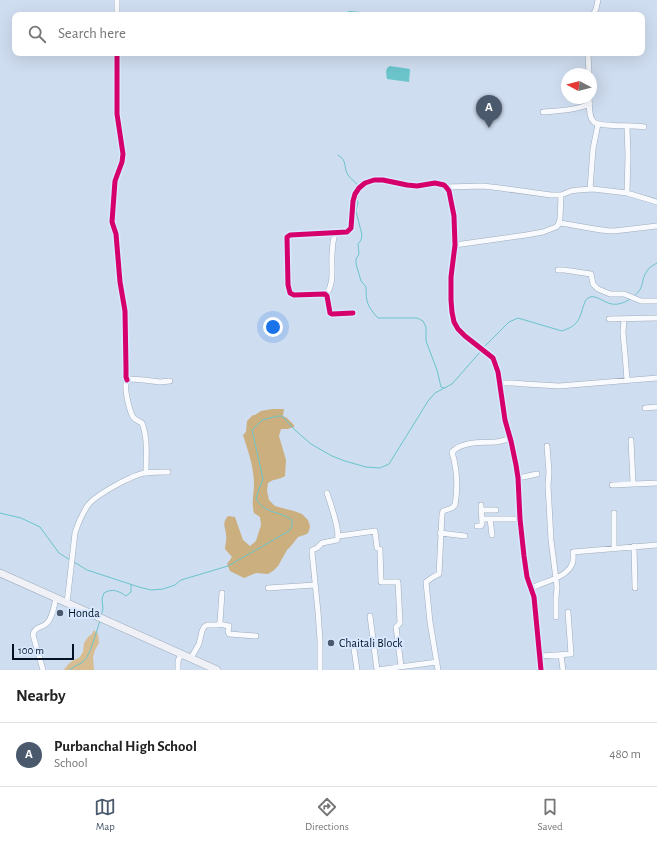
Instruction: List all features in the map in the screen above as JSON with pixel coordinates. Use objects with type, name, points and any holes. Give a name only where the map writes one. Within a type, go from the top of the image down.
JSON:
[{"type":"street","points":[[117,12],[118,0]]},
{"type":"street","points":[[594,12],[598,0]]},
{"type":"street","points":[[117,56],[116,99],[119,135],[123,154],[122,162],[115,181],[112,222],[116,234],[120,282],[125,311],[126,388],[128,402],[134,418],[142,424],[145,434],[146,473]]},
{"type":"street","points":[[588,56],[589,68]]},
{"type":"street","points":[[543,112],[582,107],[586,104]]},
{"type":"street","points":[[590,104],[591,118],[593,122],[598,124],[644,127]]},
{"type":"street","points":[[590,189],[592,149],[598,124]]},
{"type":"street","points":[[626,193],[628,156],[627,126]]},
{"type":"street","points":[[326,295],[294,295],[290,293],[288,285],[287,240],[290,235],[347,232],[350,228],[355,194],[363,184],[370,181],[383,180],[414,186],[435,183],[442,184],[446,187],[449,191],[452,203],[455,245],[451,277],[453,319],[460,331],[491,357],[496,365],[500,383],[504,420],[514,452],[518,478],[524,556],[527,577],[532,588],[536,610],[541,670]]},
{"type":"street","points":[[446,187],[488,187],[548,195],[561,195],[574,190],[590,189],[626,193],[657,202]]},
{"type":"street","points":[[455,245],[543,232],[556,227],[560,219],[561,195]]},
{"type":"street","points":[[559,223],[573,224],[586,228],[609,231],[657,226]]},
{"type":"street","points":[[335,233],[332,254],[333,279],[331,288],[326,295],[330,313],[353,313]]},
{"type":"street","points":[[558,270],[590,274],[593,284],[598,289],[610,294],[624,294],[646,302],[657,301]]},
{"type":"street","points":[[609,319],[657,318]]},
{"type":"street","points":[[624,319],[623,333],[627,380]]},
{"type":"street","points":[[500,383],[559,386],[657,378]]},
{"type":"street","points":[[127,380],[160,382],[170,380]]},
{"type":"street","points":[[646,408],[657,407]]},
{"type":"street","points":[[438,670],[430,622],[426,582],[439,574],[441,519],[443,511],[452,508],[455,505],[456,465],[452,452],[455,449],[473,443],[495,442],[510,438]]},
{"type":"street","points":[[631,440],[633,483]]},
{"type":"street","points":[[547,446],[552,546],[556,578],[556,617]]},
{"type":"street","points":[[67,603],[75,533],[88,505],[136,475],[168,472]]},
{"type":"street","points":[[518,478],[537,474]]},
{"type":"street","points":[[612,485],[657,483]]},
{"type":"street","points":[[320,670],[320,640],[312,550],[317,548],[322,543],[338,540],[339,536],[327,493]]},
{"type":"street","points":[[477,526],[481,526],[482,524],[481,507],[496,507],[492,535]]},
{"type":"street","points":[[614,512],[614,548]]},
{"type":"street","points":[[482,518],[520,519]]},
{"type":"street","points":[[339,536],[375,531],[377,548],[380,549],[381,582],[398,582],[400,624],[396,626],[401,666]]},
{"type":"street","points":[[440,533],[465,536]]},
{"type":"street","points":[[532,588],[556,578],[571,568],[573,563],[573,552],[657,545]]},
{"type":"street","points":[[634,546],[635,588]]},
{"type":"street","points":[[0,573],[217,670]]},
{"type":"street","points":[[268,588],[315,585]]},
{"type":"street","points":[[219,624],[221,618],[222,593]]},
{"type":"street","points":[[43,670],[33,635],[36,629],[45,625],[49,621],[56,598]]},
{"type":"street","points":[[540,656],[571,654],[568,612]]},
{"type":"street","points":[[370,616],[376,670]]},
{"type":"street","points":[[190,658],[200,644],[202,631],[207,625],[219,624],[229,626],[229,634],[256,636]]},
{"type":"street","points":[[354,649],[357,670]]},
{"type":"street","points":[[178,670],[178,661],[181,654]]},
{"type":"street","points":[[561,655],[563,670]]},
{"type":"street","points":[[373,670],[437,662]]},
{"type":"shaded area","points":[[388,67],[410,69],[409,82],[387,79],[386,73]]},
{"type":"shaded area","points":[[284,409],[283,416],[294,425],[294,427],[281,429],[279,436],[286,460],[285,476],[268,483],[267,491],[269,500],[275,506],[302,514],[308,520],[310,526],[307,534],[298,537],[273,571],[268,574],[256,573],[244,578],[230,571],[227,564],[232,557],[225,549],[226,537],[224,523],[228,516],[235,517],[243,540],[250,546],[256,541],[261,525],[260,517],[254,513],[253,509],[253,471],[243,435],[246,432],[247,421],[253,415],[261,411]]},
{"type":"shaded area","points":[[94,630],[98,634],[99,643],[93,657],[94,670],[64,670],[70,662],[79,658],[83,652],[84,643]]},
{"type":"waterway","points":[[338,155],[343,160],[348,175],[358,185],[357,187]]},
{"type":"waterway","points":[[356,199],[358,202],[356,211],[362,235],[358,244],[359,254],[356,259],[356,264],[361,281],[366,287],[366,296],[369,307],[378,318],[417,318],[423,321],[426,327],[426,341],[437,370],[441,387],[444,388]]},
{"type":"waterway","points":[[634,296],[642,287],[645,274],[650,267],[657,263]]},
{"type":"waterway","points":[[483,348],[509,322],[518,318],[562,331],[572,327],[578,321],[586,299],[588,298],[597,297],[614,304],[626,302],[630,299]]},
{"type":"waterway","points":[[74,562],[87,570],[151,590],[163,589],[175,585],[181,580],[228,566],[289,531],[292,526],[292,520],[264,508],[256,499],[263,479],[252,430],[262,420],[282,416],[311,444],[332,456],[366,467],[380,468],[389,464],[428,401],[435,393],[452,384],[481,351]]},
{"type":"waterway","points":[[0,513],[21,518],[40,527],[59,553],[70,560]]},
{"type":"waterway","points":[[101,616],[103,609],[102,599],[104,593],[107,591],[115,591],[126,596],[131,592],[131,585]]},
{"type":"waterway","points":[[69,670],[86,659],[91,649],[100,621]]},
{"type":"cycle path","points":[[117,56],[117,114],[123,154],[122,162],[115,181],[112,222],[116,234],[120,282],[125,311],[127,380]]},
{"type":"cycle path","points":[[353,313],[330,313],[327,296],[325,294],[294,295],[290,293],[288,285],[287,237],[290,235],[347,232],[351,228],[355,194],[365,183],[374,180],[383,180],[417,186],[435,183],[444,185],[449,191],[454,216],[455,245],[451,277],[452,312],[454,322],[458,329],[493,358],[498,372],[505,420],[511,441],[518,478],[524,556],[527,577],[534,597],[541,670]]},
{"type":"place","name":"Purbanchal High School","points":[[489,128]]},
{"type":"place","name":"Honda","points":[[60,613]]},
{"type":"place","name":"Chaitali Block","points":[[331,643]]}]
